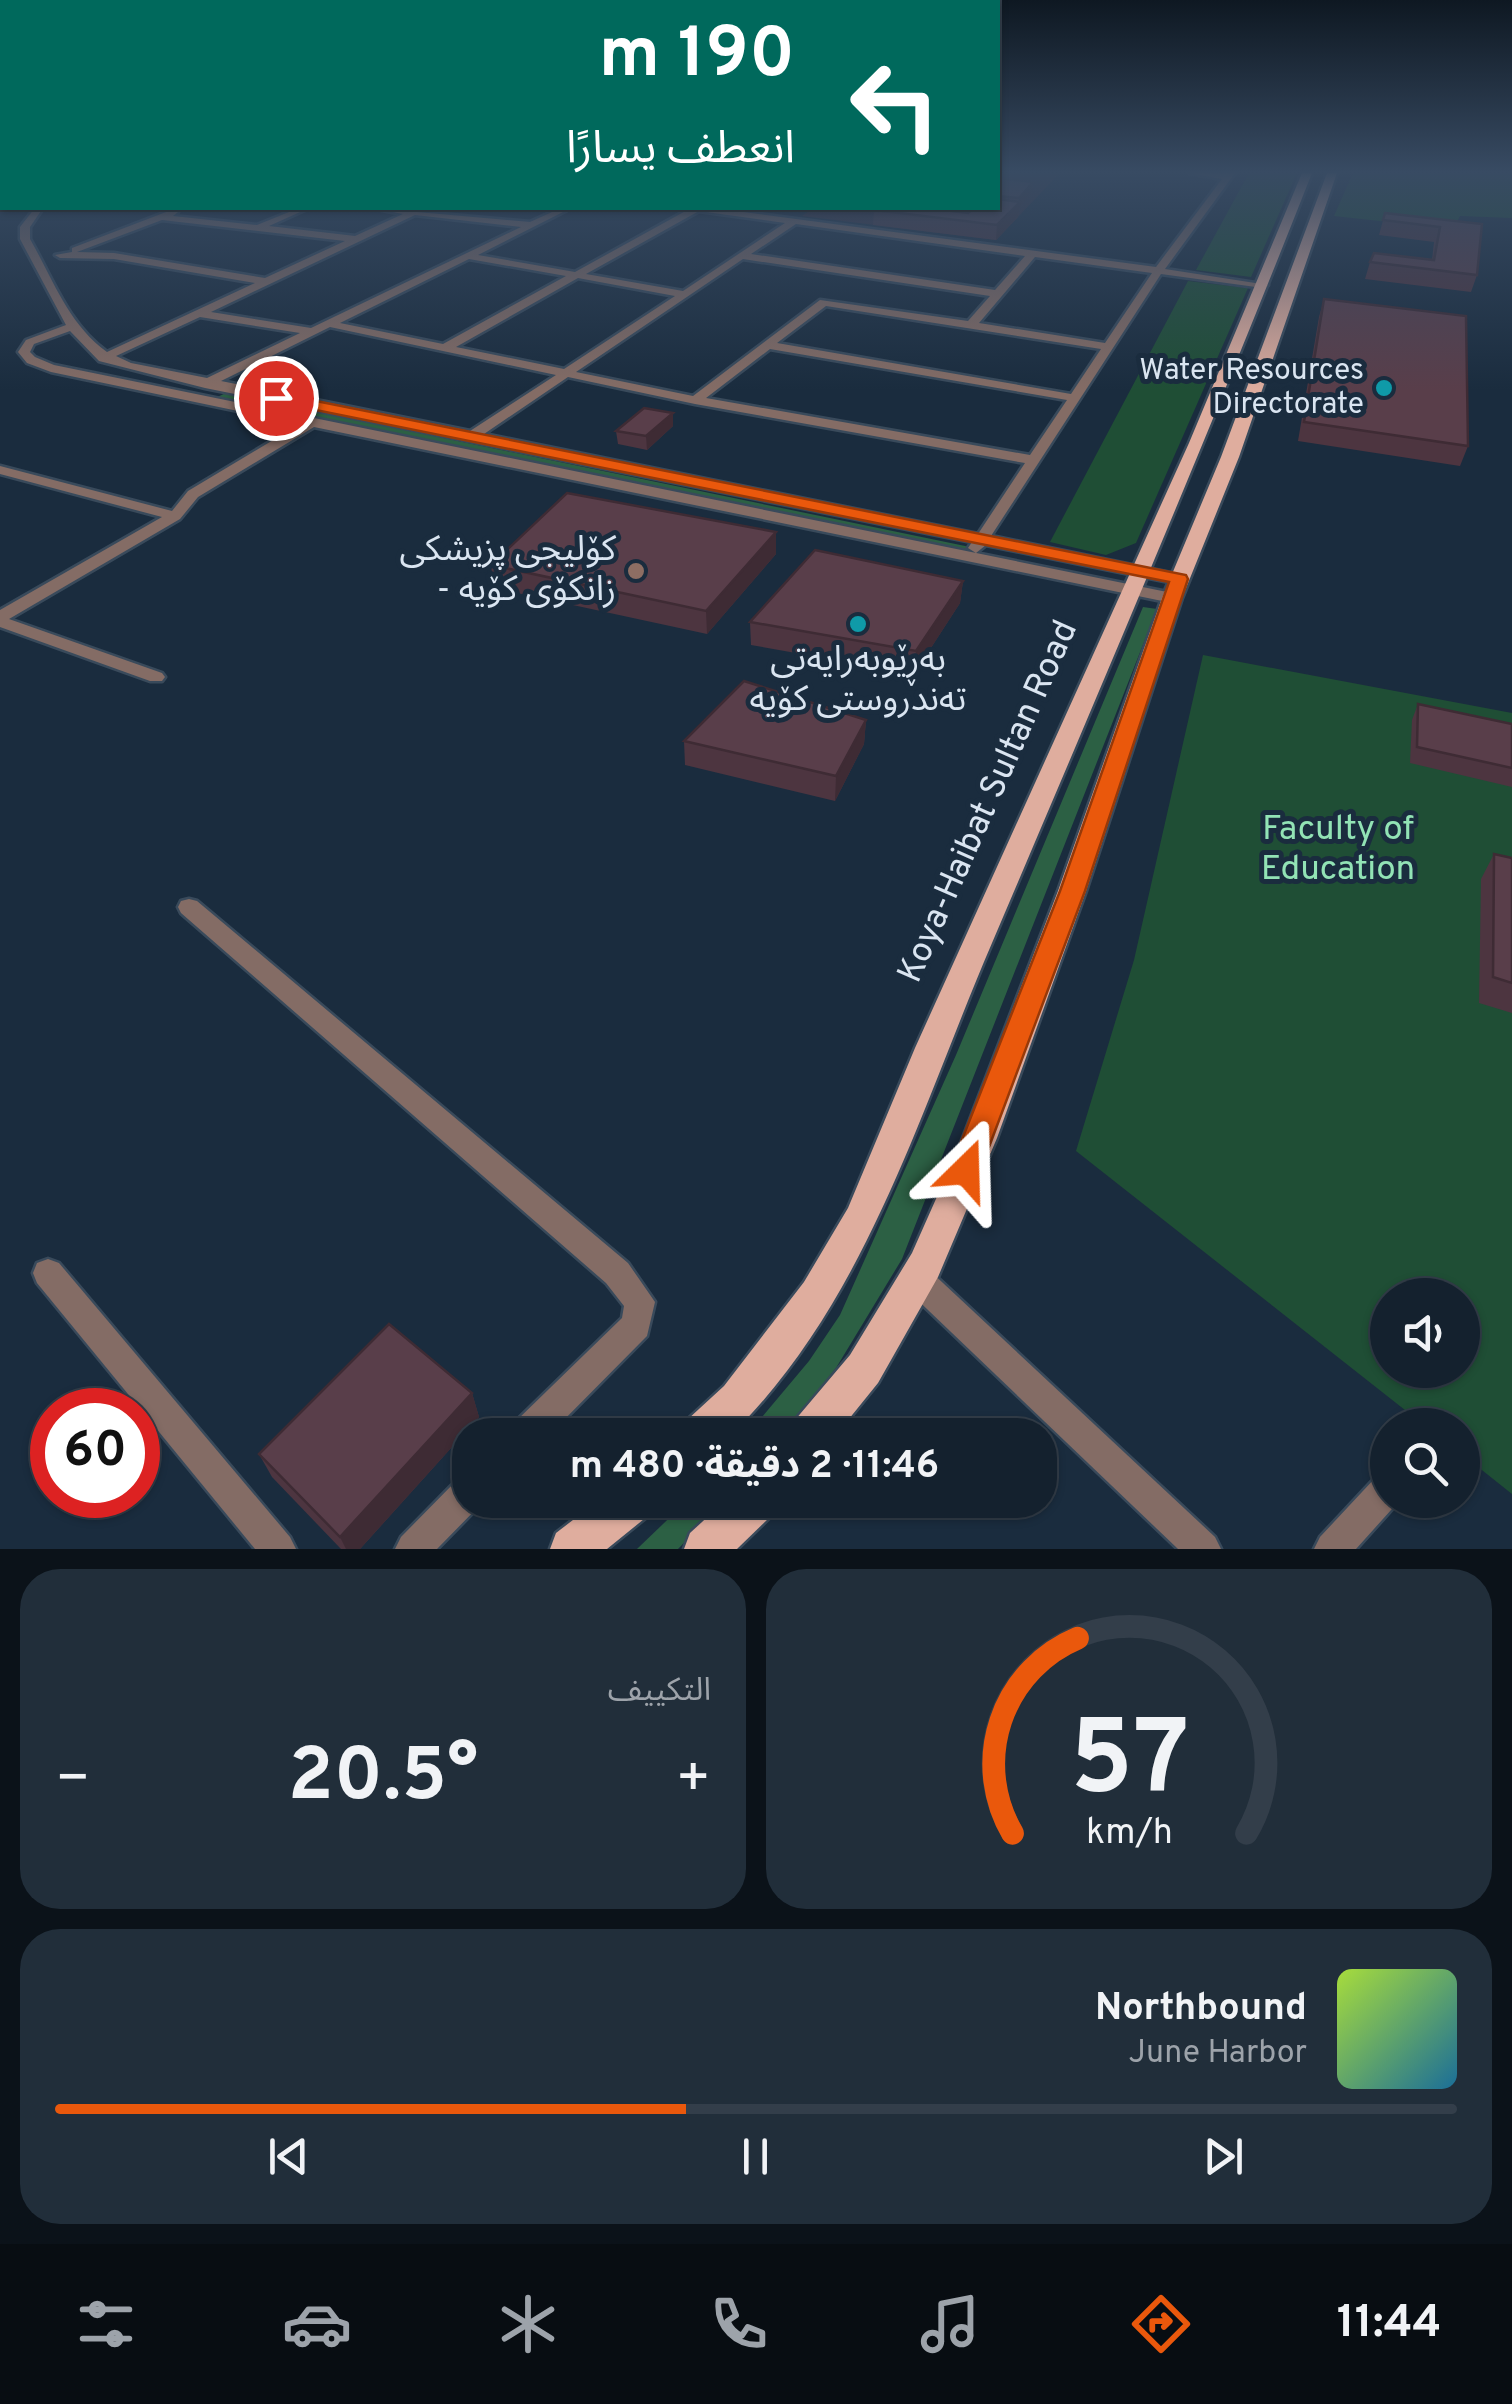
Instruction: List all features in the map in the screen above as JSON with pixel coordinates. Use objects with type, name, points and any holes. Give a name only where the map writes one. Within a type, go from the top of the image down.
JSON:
[{"type":"main road","name":"Koya-Haibat Sultan Road","points":[[719,1418],[738,1400],[817,1296],[862,1218],[931,1048],[1279,245]]},
{"type":"main road","points":[[824,1418],[864,1369],[917,1279],[980,1138],[1072,891],[1176,589],[1230,456],[1306,245]]},
{"type":"main road","points":[[572,1549],[611,1518]]},
{"type":"main road","points":[[706,1549],[738,1518]]},
{"type":"street","points":[[28,245],[70,328],[103,358],[206,384],[980,542],[1135,582]]},
{"type":"street","points":[[40,263],[88,245]]},
{"type":"street","points":[[103,358],[343,245]]},
{"type":"street","points":[[181,396],[489,245]]},
{"type":"street","points":[[445,348],[630,245]]},
{"type":"street","points":[[472,436],[758,245]]},
{"type":"street","points":[[969,245],[1263,285]]},
{"type":"street","points":[[970,558],[1178,245]]},
{"type":"street","points":[[972,325],[1032,254]]},
{"type":"street","points":[[60,256],[114,256],[266,282]]},
{"type":"street","points":[[467,256],[684,294]]},
{"type":"street","points":[[742,256],[998,294]]},
{"type":"street","points":[[695,400],[824,302],[1108,347]]},
{"type":"street","points":[[199,313],[312,332]]},
{"type":"street","points":[[330,324],[695,400],[1034,460]]},
{"type":"street","points":[[70,328],[30,342],[24,352],[31,360],[51,368],[287,418],[970,558],[1176,589]]},
{"type":"street","points":[[767,345],[1075,398]]},
{"type":"street","points":[[287,418],[311,405]]},
{"type":"street","points":[[0,619],[174,516],[193,494],[312,422]]},
{"type":"street","points":[[0,470],[174,516]]},
{"type":"street","points":[[0,619],[156,677]]},
{"type":"street","points":[[189,907],[617,1273],[640,1302],[636,1325],[543,1418]]},
{"type":"street","points":[[48,1273],[278,1549]]},
{"type":"street","points":[[917,1279],[1203,1549]]},
{"type":"street","points":[[1332,1549],[1370,1508]]},
{"type":"street","points":[[413,1549],[452,1510]]},
{"type":"green space","points":[[1210,245],[1265,245],[1251,277],[1196,270]]},
{"type":"green space","points":[[1188,281],[1248,288],[1136,543],[1106,555],[1050,542]]},
{"type":"green space","points":[[226,393],[970,547],[965,554],[215,398]]},
{"type":"green space","points":[[1143,607],[1157,609],[902,1259],[836,1368],[796,1418],[761,1418],[809,1361],[840,1315],[956,1055]]},
{"type":"green space","name":"Faculty of Education","points":[[1203,655],[1512,713],[1512,1494],[1480,1469],[1480,1408],[1402,1408],[1377,1388],[1480,1388],[1480,1278],[1370,1278],[1370,1382],[1076,1151],[1134,960]]},
{"type":"green space","points":[[669,1518],[708,1518],[678,1549],[637,1549]]},
{"type":"building","points":[[1437,245],[1480,245],[1477,275],[1370,262],[1374,253],[1434,260]]},
{"type":"building","name":"Water Resources Directorate","points":[[1324,299],[1466,316],[1468,446],[1304,422]]},
{"type":"building","points":[[644,408],[673,413],[646,436],[616,431]]},
{"type":"building","name":"کۆلیجی پزیشکی - زانکۆی کۆیە","points":[[567,493],[776,532],[706,611],[491,565]]},
{"type":"building","name":"بەڕێوبەرایەتی تەندروستی کۆیە","points":[[815,550],[963,581],[916,651],[750,622]]},
{"type":"building","points":[[744,681],[866,720],[836,776],[684,741]]},
{"type":"building","points":[[1418,704],[1512,724],[1512,768],[1417,747]]},
{"type":"building","points":[[1494,854],[1512,858],[1512,983],[1493,977]]},
{"type":"building","points":[[389,1324],[472,1393],[340,1537],[259,1454]]},
{"type":"place","name":"Water Resources Directorate","points":[[1384,388]]},
{"type":"place","name":"کۆلیجی پزیشکی - زانکۆی کۆیە","points":[[636,571]]},
{"type":"place","name":"بەڕێوبەرایەتی تەندروستی کۆیە","points":[[858,624]]},
{"type":"route","points":[[276,398],[1179,579],[1072,891],[966,1170]]}]
